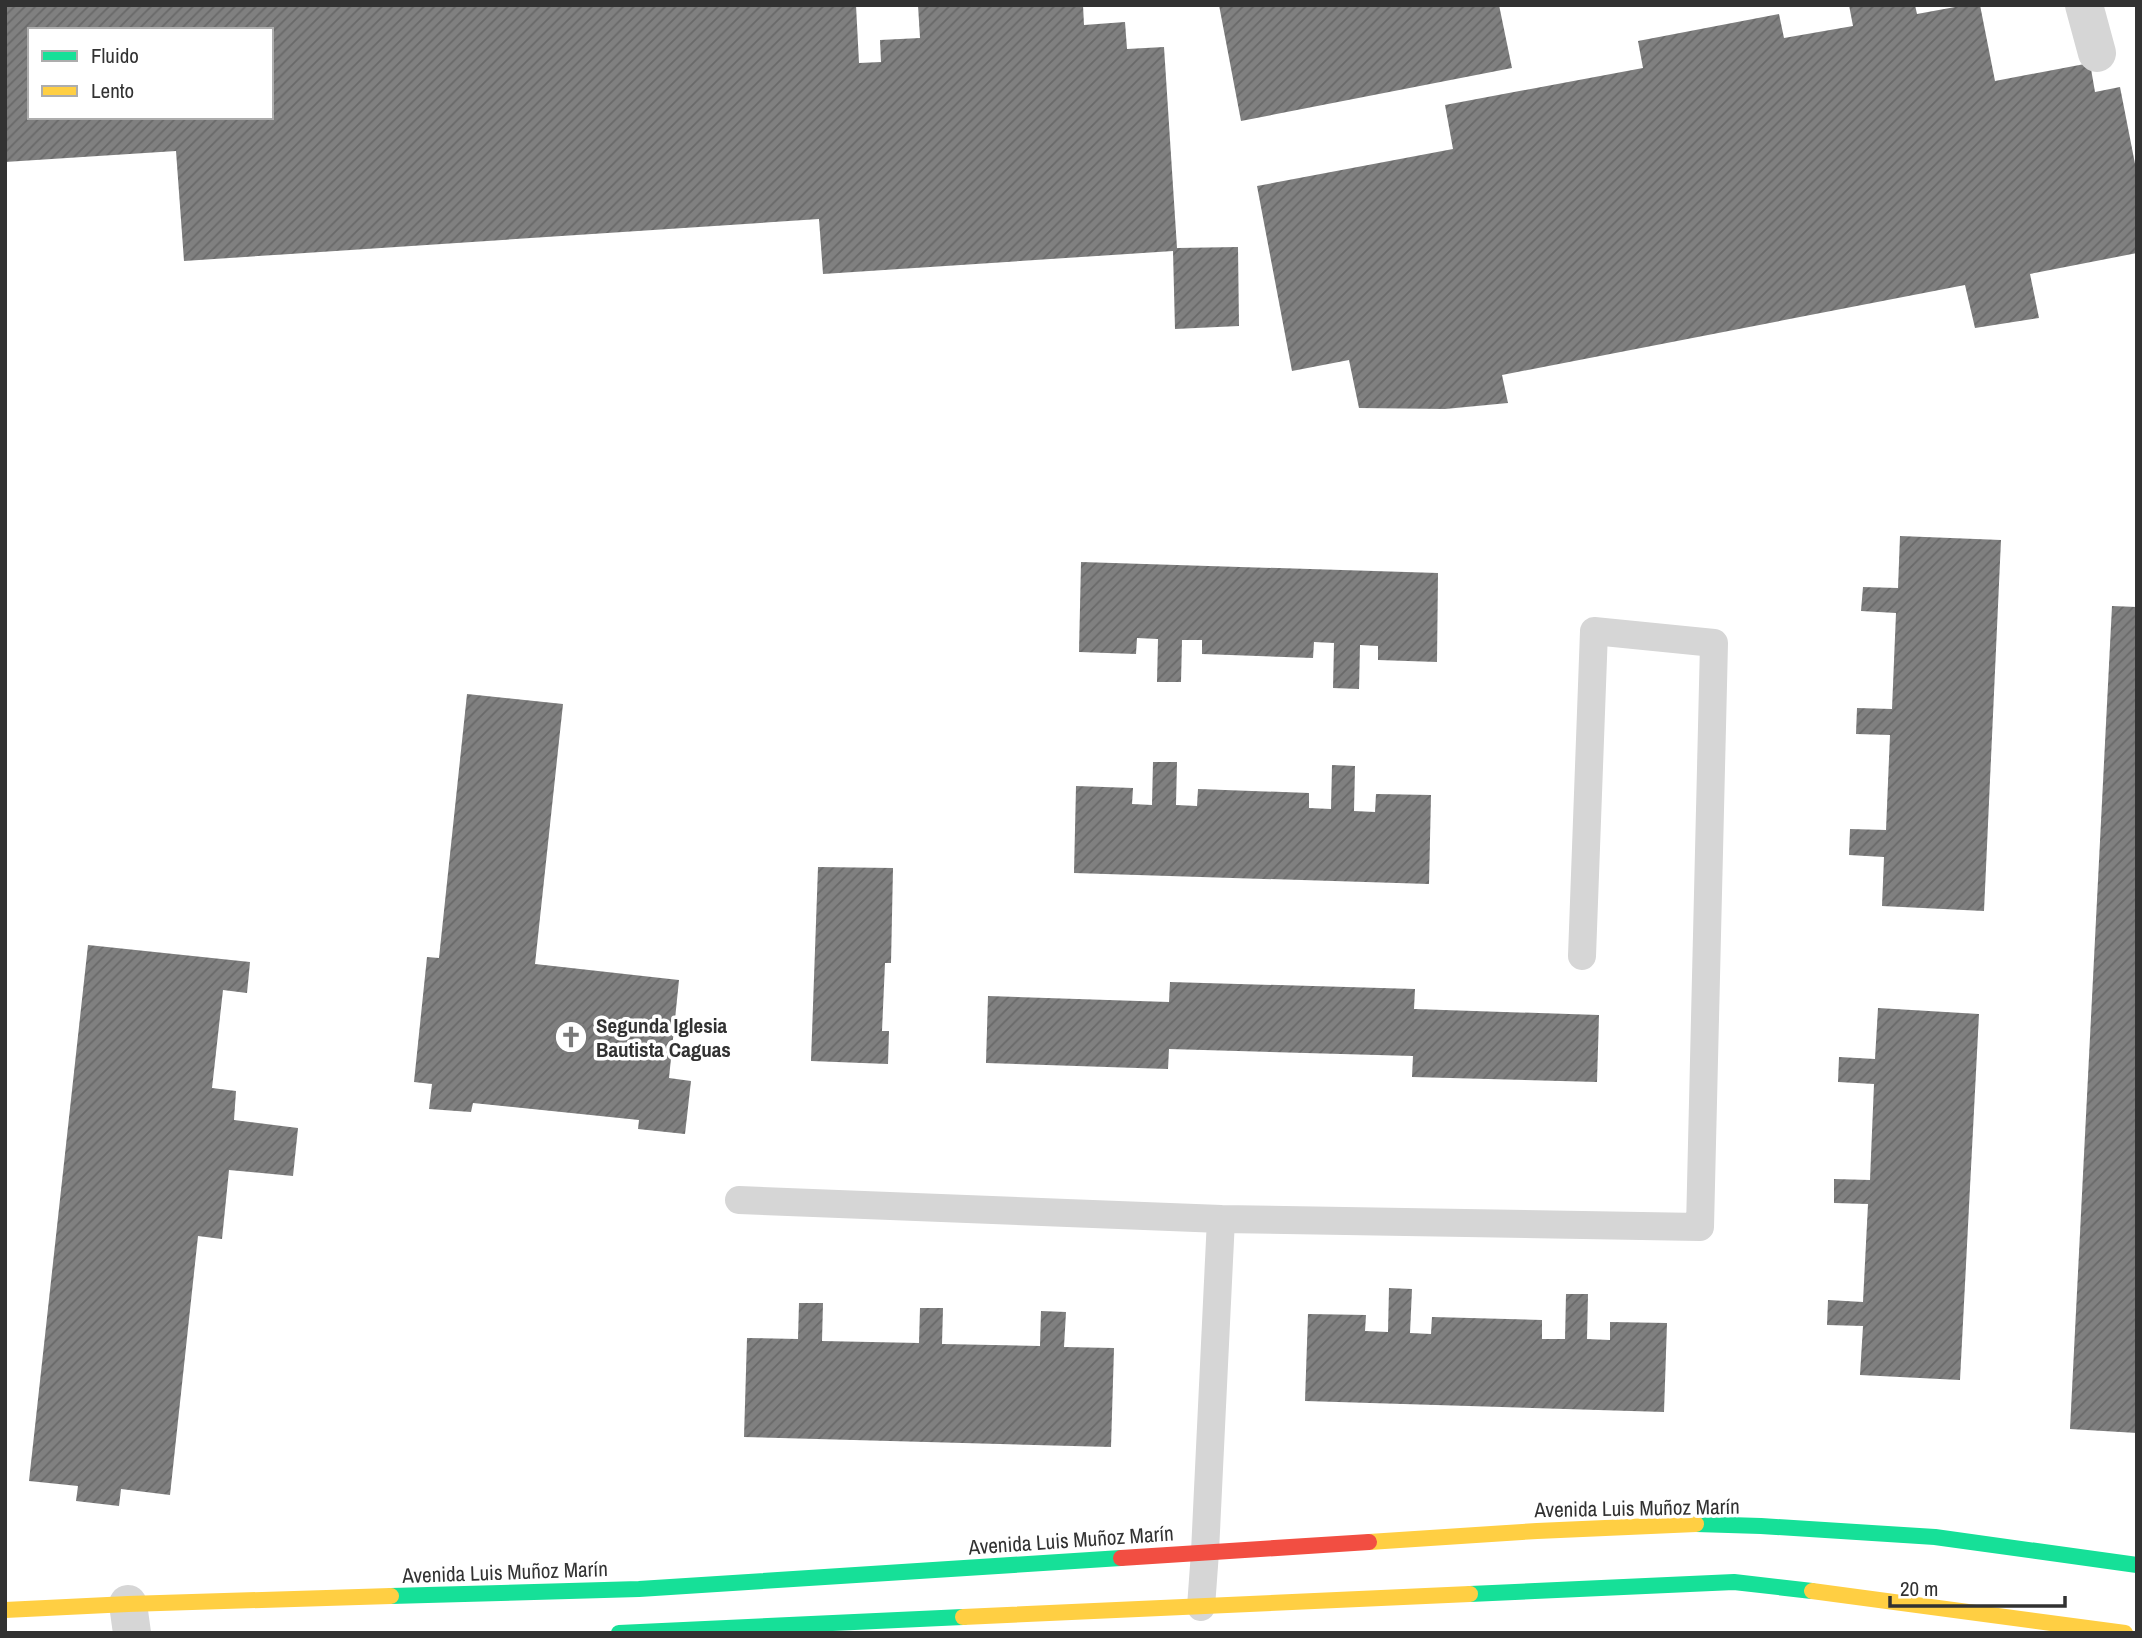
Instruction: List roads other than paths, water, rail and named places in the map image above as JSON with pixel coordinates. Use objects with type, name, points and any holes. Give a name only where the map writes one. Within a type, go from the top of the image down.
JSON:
[{"type":"main road","name":"Avenida Luis Muñoz Marín","points":[[5,1610],[130,1619],[1680,1524],[1761,1526],[1935,1537],[2137,1565]]},
{"type":"main road","points":[[619,1633],[1734,1582],[2125,1633]]},
{"type":"street","points":[[2084,5],[2097,53]]},
{"type":"lane","points":[[739,1200],[1221,1219],[1700,1227],[1714,643],[1594,631],[1582,956]]},
{"type":"lane","points":[[1201,1607],[1221,1219]]},
{"type":"place","name":"Segunda Iglesia Bautista Caguas","points":[[571,1037]]}]
